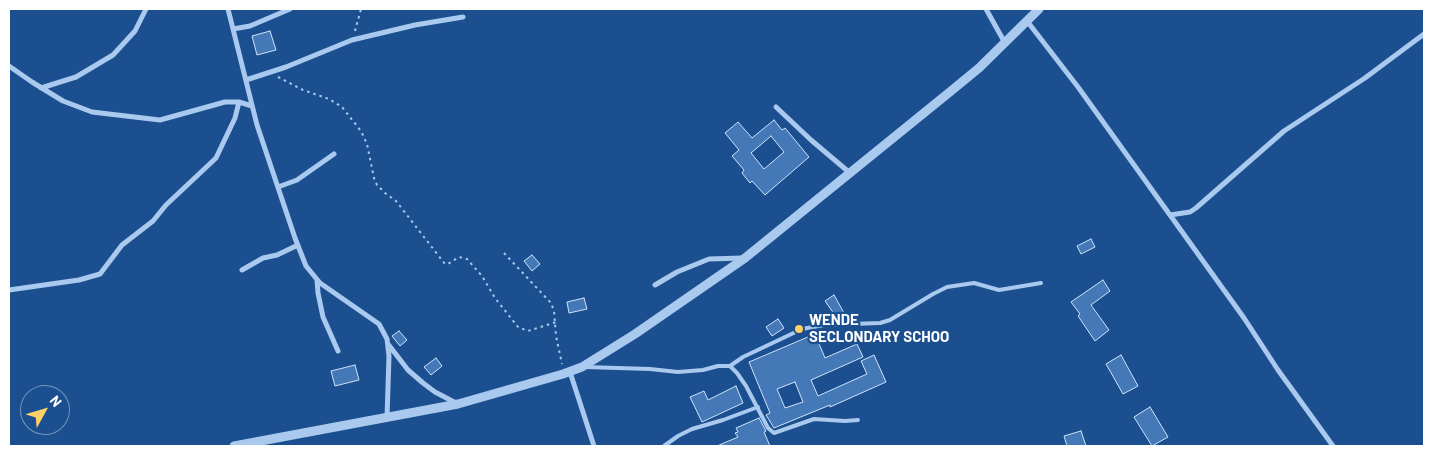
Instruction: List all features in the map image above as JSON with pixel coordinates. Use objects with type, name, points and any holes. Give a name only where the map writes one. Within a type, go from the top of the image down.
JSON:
[{"type":"street","points":[[41,88],[76,77],[113,55],[135,31],[146,9]]},
{"type":"street","points":[[228,9],[260,134],[306,266],[318,280],[379,324],[388,343],[408,370],[422,383],[458,404]]},
{"type":"street","points":[[233,29],[250,26],[290,9]]},
{"type":"street","points":[[986,9],[1005,43]]},
{"type":"street","points":[[234,446],[458,404],[582,367],[745,258],[951,91],[1005,43],[1039,9]]},
{"type":"street","points":[[246,80],[352,40],[415,25],[463,17]]},
{"type":"street","points":[[1027,21],[1078,87],[1333,446]]},
{"type":"street","points":[[1170,215],[1190,212],[1196,208],[1284,131],[1349,89],[1424,34]]},
{"type":"street","points":[[10,69],[63,100],[92,112],[160,120],[225,102],[247,103],[252,106]]},
{"type":"street","points":[[9,290],[79,280],[100,274],[122,245],[152,221],[166,205],[216,158],[235,118],[239,102]]},
{"type":"street","points":[[776,107],[850,173]]},
{"type":"street","points":[[278,187],[297,180],[334,154]]},
{"type":"street","points":[[242,270],[263,258],[277,255],[298,245]]},
{"type":"street","points":[[655,285],[677,272],[709,259],[745,258]]},
{"type":"street","points":[[318,280],[322,317],[338,352]]},
{"type":"street","points":[[387,418],[388,343]]},
{"type":"street","points":[[566,373],[594,446]]},
{"type":"lane","points":[[582,367],[678,372],[730,366],[743,357],[802,329],[824,325],[880,323],[890,320],[932,294],[948,287],[974,283],[999,290],[1041,284]]},
{"type":"lane","points":[[730,366],[746,386],[768,428],[774,433],[814,419],[858,420]]},
{"type":"lane","points":[[664,446],[692,429],[758,407]]},
{"type":"path","points":[[352,40],[361,9]]},
{"type":"path","points":[[270,72],[293,85],[329,99],[342,108],[364,137],[377,184],[396,201],[445,264],[459,257],[467,259],[482,276],[495,298],[518,328],[528,331],[556,322]]},
{"type":"path","points":[[504,253],[548,298],[554,311],[556,336],[566,373]]},
{"type":"building","points":[[270,31],[276,50],[257,55],[252,36]]},
{"type":"building","points":[[774,120],[782,130],[785,128],[809,157],[765,195],[752,181],[750,183],[742,173],[744,170],[732,156],[739,150],[725,133],[738,122],[752,138]],"holes":[[[771,136],[784,152],[764,169],[751,153]]]},
{"type":"building","points":[[1091,239],[1095,247],[1081,254],[1077,246]]},
{"type":"building","points":[[532,255],[540,264],[532,271],[524,261]]},
{"type":"building","points":[[1103,280],[1110,291],[1091,305],[1109,330],[1095,341],[1071,302]]},
{"type":"building","points":[[834,295],[844,313],[837,318],[825,301]]},
{"type":"building","points":[[584,298],[587,309],[569,313],[567,302]]},
{"type":"building","points":[[778,319],[784,328],[772,336],[766,327]]},
{"type":"building","points":[[399,331],[407,340],[400,346],[392,336]]},
{"type":"building","points":[[815,334],[825,358],[857,344],[863,357],[811,380],[818,396],[867,374],[861,361],[874,355],[886,382],[830,407],[830,405],[774,428],[766,415],[770,413],[749,362]],"holes":[[[795,382],[803,402],[785,408],[777,389]]]},
{"type":"building","points":[[1121,355],[1138,386],[1123,394],[1106,364]]},
{"type":"building","points":[[436,358],[442,366],[431,375],[424,367]]},
{"type":"building","points":[[355,365],[359,380],[335,386],[331,371]]},
{"type":"building","points":[[736,386],[743,403],[702,422],[690,397],[704,391],[708,400]]},
{"type":"building","points":[[1150,407],[1168,437],[1152,446],[1134,417]]},
{"type":"building","points":[[759,418],[766,431],[764,432],[770,446],[717,446],[738,437],[735,433],[738,432],[736,428]]},
{"type":"building","points":[[1081,431],[1086,446],[1067,446],[1064,436]]},
{"type":"place","name":"WENDE SECLONDARY SCHOO","points":[[799,329]]}]
